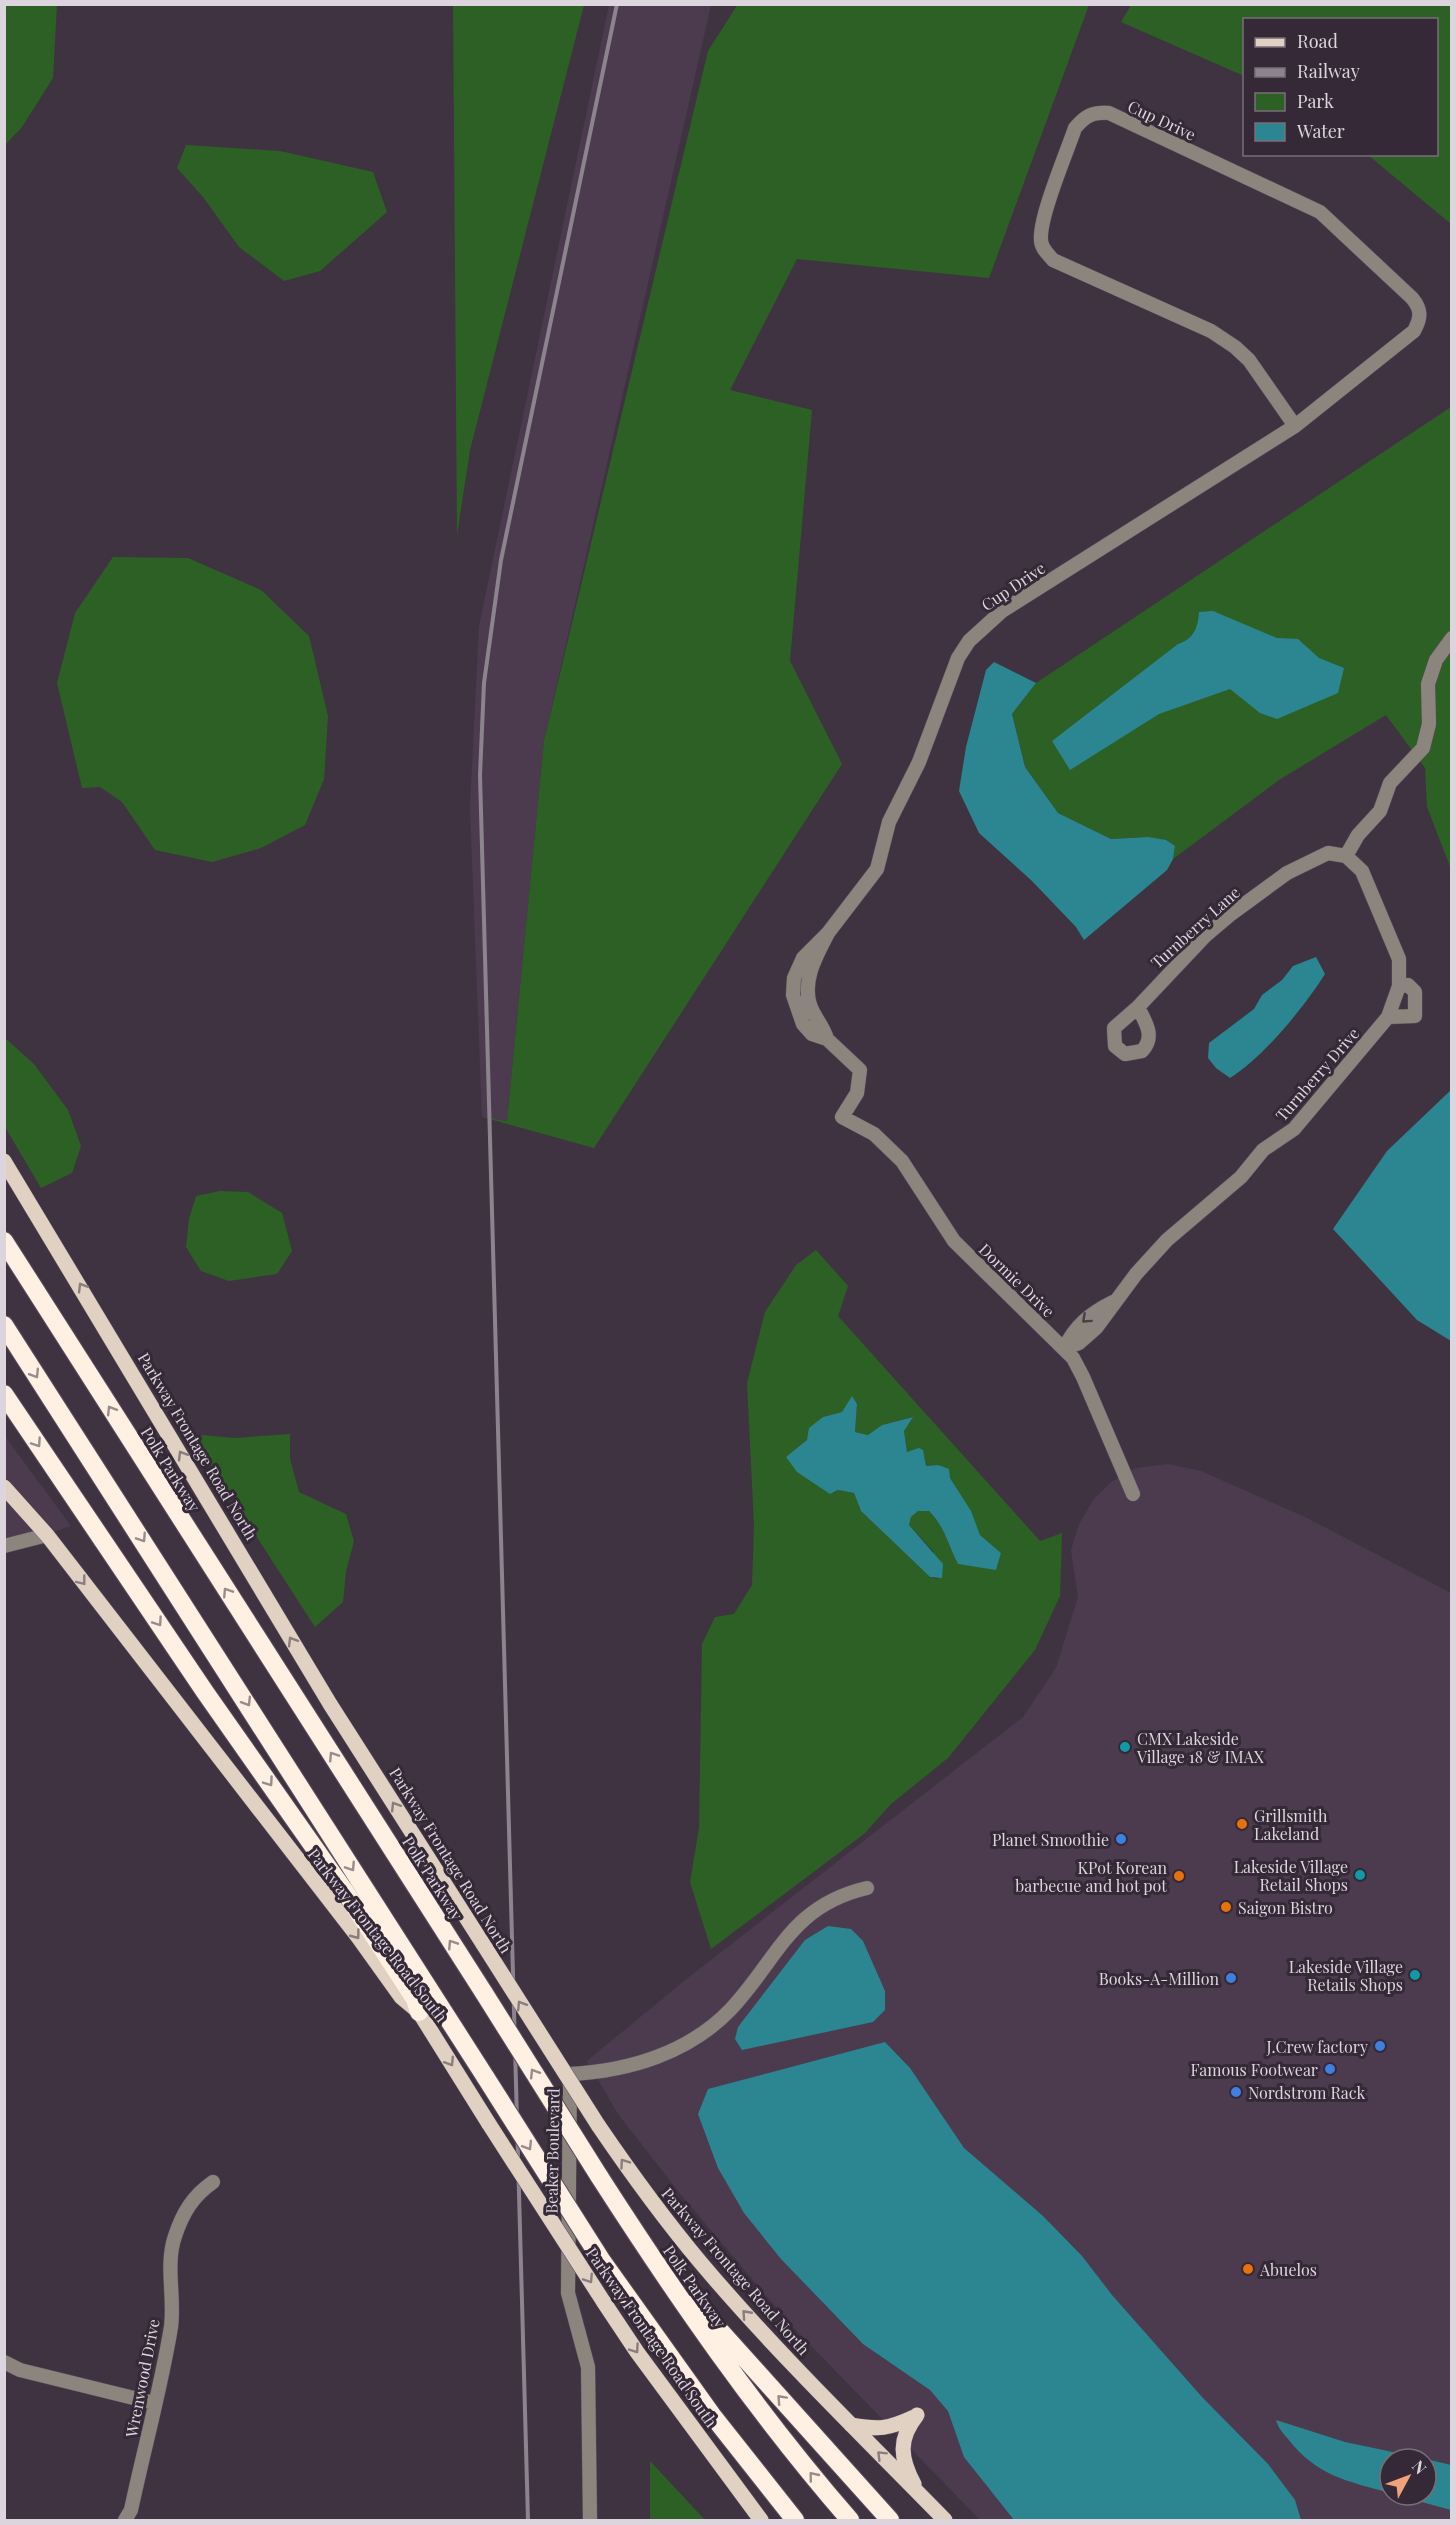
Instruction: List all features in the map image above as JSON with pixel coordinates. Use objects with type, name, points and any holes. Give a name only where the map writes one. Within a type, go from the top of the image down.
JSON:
[{"type":"highway","name":"Polk Parkway","points":[[4,1241],[636,2235],[734,2376],[850,2520]]},
{"type":"highway","points":[[4,1325],[602,2261],[712,2415],[795,2520]]},
{"type":"highway","points":[[4,1394],[205,1692],[344,1890],[415,1999],[419,2012]]},
{"type":"highway","points":[[636,2235],[890,2520]]},
{"type":"main road","name":"Parkway Frontage Road North","points":[[4,1161],[313,1675],[598,2125],[647,2196],[701,2263],[851,2425],[945,2520]]},
{"type":"main road","name":"Parkway Frontage Road South","points":[[4,1487],[46,1535],[401,1997],[419,2012],[637,2352],[761,2520]]},
{"type":"main road","points":[[851,2425],[878,2429],[892,2427],[917,2415],[907,2428],[902,2446],[903,2458],[922,2497]]},
{"type":"street","name":"Cup Drive","points":[[828,933],[877,869],[888,822],[919,762],[958,658],[969,641],[1002,611],[1295,426],[1414,331],[1420,321],[1420,308],[1320,212],[1109,113],[1095,113],[1084,117],[1076,128],[1054,186],[1041,240],[1045,251],[1053,260],[1211,331],[1235,347],[1249,360],[1295,426]]},
{"type":"street","points":[[1346,856],[1358,835],[1380,811],[1390,783],[1422,748],[1429,724],[1428,684],[1436,660],[1452,638]]},
{"type":"street","name":"Turnberry Lane","points":[[1138,1007],[1205,936],[1256,894],[1318,856],[1328,853],[1346,856]]},
{"type":"street","name":"Turnberry Drive","points":[[1064,1349],[1079,1343],[1096,1328],[1136,1274],[1167,1240],[1241,1177],[1263,1150],[1294,1130],[1388,1017],[1399,986],[1396,947],[1362,871],[1346,856]]},
{"type":"street","points":[[827,1039],[824,1027],[811,1007],[807,989],[812,966],[828,933]]},
{"type":"street","points":[[827,1039],[812,1034],[803,1024],[794,1000],[794,978],[803,958],[828,933]]},
{"type":"street","points":[[1388,1017],[1415,1016],[1415,992],[1408,985],[1399,986]]},
{"type":"street","points":[[794,1000],[809,997]]},
{"type":"street","name":"Dormie Drive","points":[[827,1039],[860,1070],[857,1094],[842,1117],[874,1134],[902,1161],[954,1241],[1064,1349],[1083,1377],[1133,1494]]},
{"type":"street","points":[[4,1546],[46,1535]]},
{"type":"street","name":"Beaker Boulevard","points":[[590,2520],[588,2367],[568,2293],[570,2074],[633,2066],[690,2041],[714,2026],[732,2008],[777,1946],[795,1927],[836,1897],[867,1888]]},
{"type":"street","name":"Wrenwood Drive","points":[[125,2520],[131,2510],[171,2325],[170,2270],[174,2239],[185,2210],[196,2194],[213,2182]]},
{"type":"street","points":[[4,2362],[20,2370],[154,2403]]},
{"type":"shaded area","points":[[609,5],[711,5],[544,741],[507,1121],[482,1117],[470,808],[479,626]]},
{"type":"shaded area","points":[[4,1435],[71,1526],[53,1532],[52,1528],[5,1477]]},
{"type":"shaded area","points":[[1168,1464],[1201,1471],[1305,1517],[1451,1593],[1451,2520],[980,2520],[792,2326],[682,2196],[618,2114],[587,2061],[684,1981],[1023,1717],[1056,1668],[1078,1597],[1071,1550],[1079,1524],[1093,1500],[1111,1482],[1136,1468]]},
{"type":"shaded area","points":[[4,1497],[35,1532],[5,1540]]},
{"type":"green space","points":[[5,4],[57,5],[53,78],[22,127],[5,145]]},
{"type":"green space","points":[[738,4],[1089,5],[989,278],[797,259],[730,390],[812,410],[790,661],[842,764],[594,1148],[482,1117],[507,1121],[544,741],[708,51]]},
{"type":"green space","points":[[453,5],[584,5],[470,450],[457,535]]},
{"type":"green space","points":[[1131,5],[1451,5],[1451,224],[1369,156],[1438,156],[1438,18],[1243,18],[1243,76],[1121,22]]},
{"type":"green space","points":[[186,145],[280,151],[373,172],[387,212],[320,271],[284,281],[239,247],[203,197],[177,168]]},
{"type":"green space","points":[[1451,407],[1451,869],[1427,807],[1425,768],[1386,715],[1279,780],[1173,859],[1175,846],[1148,837],[1111,839],[1058,813],[1025,767],[1012,714],[1036,683]]},
{"type":"green space","points":[[113,557],[188,558],[261,590],[309,636],[328,716],[324,779],[305,825],[261,848],[212,862],[155,850],[122,802],[100,787],[82,788],[57,683],[75,613]]},
{"type":"green space","points":[[5,1038],[34,1064],[68,1110],[81,1146],[72,1173],[41,1188],[5,1127]]},
{"type":"green space","points":[[220,1191],[248,1192],[282,1213],[292,1251],[277,1274],[229,1281],[201,1271],[186,1247],[189,1219],[196,1196]]},
{"type":"green space","points":[[816,1250],[848,1286],[838,1316],[1040,1541],[1062,1533],[1060,1596],[1035,1650],[948,1758],[891,1804],[864,1834],[711,1949],[690,1882],[699,1828],[702,1644],[715,1617],[734,1614],[752,1585],[754,1526],[747,1383],[765,1312],[796,1265]],"holes":[[[852,1397],[857,1404],[855,1432],[868,1435],[882,1425],[912,1417],[904,1431],[907,1452],[923,1451],[926,1466],[938,1465],[950,1478],[970,1511],[980,1535],[1001,1553],[996,1569],[958,1564],[943,1530],[934,1517],[929,1511],[918,1511],[911,1517],[909,1525],[933,1551],[938,1579],[930,1577],[861,1511],[854,1493],[838,1490],[834,1493],[786,1457],[800,1449],[823,1417],[842,1412]]]},
{"type":"green space","points":[[290,1434],[290,1459],[299,1492],[346,1514],[354,1541],[346,1571],[343,1602],[315,1627],[196,1443],[202,1435],[235,1438]]},
{"type":"green space","points":[[650,2461],[705,2520],[650,2520]]},
{"type":"water","points":[[1213,611],[1277,638],[1298,639],[1319,658],[1344,668],[1338,693],[1277,719],[1260,713],[1230,689],[1159,714],[1070,770],[1052,741],[1178,644],[1188,639],[1198,623],[1199,612]]},
{"type":"water","points":[[994,662],[1036,683],[1012,714],[1025,767],[1058,813],[1111,839],[1148,837],[1166,840],[1175,846],[1173,859],[1167,870],[1084,940],[1076,927],[1032,881],[979,833],[959,791],[966,747],[986,670]]},
{"type":"water","points":[[1316,957],[1325,974],[1282,1031],[1256,1058],[1230,1078],[1216,1068],[1208,1058],[1209,1043],[1254,1009],[1262,995],[1282,980],[1293,966]]},
{"type":"water","points":[[1451,1090],[1451,1341],[1417,1320],[1333,1229],[1387,1151]]},
{"type":"water","points":[[852,1396],[857,1404],[855,1432],[868,1435],[882,1425],[913,1417],[904,1431],[907,1452],[919,1448],[923,1450],[926,1466],[938,1465],[949,1469],[950,1478],[971,1511],[980,1535],[1001,1553],[996,1570],[958,1564],[943,1530],[934,1517],[929,1511],[918,1511],[911,1517],[909,1525],[943,1564],[942,1578],[930,1577],[861,1511],[854,1493],[838,1490],[830,1494],[797,1472],[786,1457],[807,1440],[809,1428],[823,1417],[842,1412]]},
{"type":"water","points":[[828,1926],[851,1929],[863,1941],[885,1991],[885,2010],[873,2022],[742,2050],[735,2039],[738,2027],[805,1940]]},
{"type":"water","points":[[885,2042],[910,2068],[964,2148],[1043,2216],[1082,2256],[1112,2295],[1202,2397],[1268,2464],[1295,2500],[1301,2520],[1014,2520],[964,2457],[948,2411],[930,2390],[863,2344],[781,2259],[744,2213],[718,2168],[698,2114],[708,2089]]},
{"type":"water","points":[[1276,2420],[1345,2442],[1378,2449],[1378,2489],[1346,2480],[1322,2469],[1299,2451],[1278,2426]]},
{"type":"water","points":[[1438,2462],[1451,2465],[1451,2510],[1438,2506]]},
{"type":"railway","points":[[528,2520],[480,775],[484,683],[501,560],[617,4]]},
{"type":"place","name":"CMX Lakeside Village 18 & IMAX","points":[[1125,1747]]},
{"type":"place","name":"Grillsmith Lakeland","points":[[1242,1824]]},
{"type":"place","name":"Planet Smoothie","points":[[1121,1839]]},
{"type":"place","name":"Lakeside Village Retail Shops","points":[[1360,1875]]},
{"type":"place","name":"KPot Korean barbecue and hot pot","points":[[1179,1876]]},
{"type":"place","name":"Saigon Bistro","points":[[1226,1907]]},
{"type":"place","name":"Lakeside Village Retails Shops","points":[[1415,1975]]},
{"type":"place","name":"Books-A-Million","points":[[1231,1978]]},
{"type":"place","name":"J.Crew factory","points":[[1380,2046]]},
{"type":"place","name":"Famous Footwear","points":[[1330,2069]]},
{"type":"place","name":"Nordstrom Rack","points":[[1236,2092]]},
{"type":"place","name":"Abuelos","points":[[1248,2269]]}]
